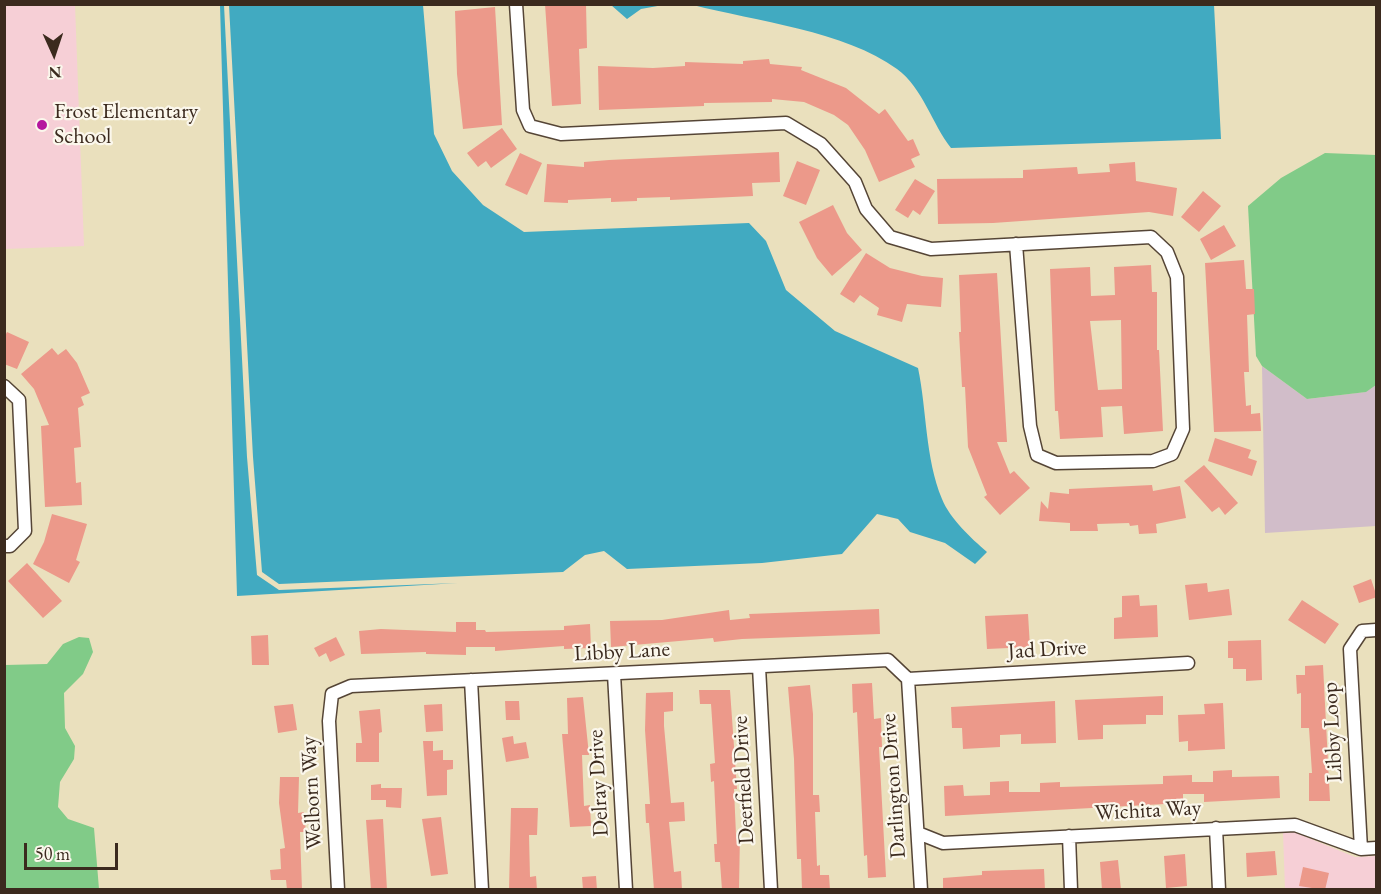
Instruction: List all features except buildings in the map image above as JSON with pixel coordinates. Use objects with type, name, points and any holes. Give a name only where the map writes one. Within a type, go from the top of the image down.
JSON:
[{"type":"street","points":[[516,4],[523,110],[530,126],[561,134],[786,123],[820,144],[855,182],[866,209],[890,237],[931,249],[1016,244],[1150,237],[1167,252],[1177,278],[1183,429],[1172,454],[1153,461],[1056,463],[1036,454],[1030,426],[1016,244]]},
{"type":"street","points":[[4,386],[19,400],[25,531],[10,546],[4,546]]},
{"type":"street","name":"Libby Loop","points":[[1361,849],[1350,649],[1362,631],[1377,630]]},
{"type":"street","name":"Libby Lane","points":[[333,694],[351,686],[888,660],[908,679]]},
{"type":"street","name":"Jad Drive","points":[[908,679],[1188,663]]},
{"type":"street","name":"Deerfield Drive","points":[[759,667],[771,890]]},
{"type":"street","name":"Delray Drive","points":[[614,674],[626,890]]},
{"type":"street","name":"Darlington Drive","points":[[908,679],[921,890]]},
{"type":"street","points":[[471,680],[482,890]]},
{"type":"street","name":"Welborn Way","points":[[333,694],[329,721],[338,890]]},
{"type":"street","name":"Wichita Way","points":[[918,834],[943,843],[1295,825],[1361,849],[1377,848]]},
{"type":"street","points":[[1216,828],[1219,890]]},
{"type":"street","points":[[1068,836],[1071,890]]},
{"type":"shaded area","name":"Frost Elementary School","points":[[4,5],[75,5],[84,246],[5,249]]},
{"type":"shaded area","points":[[1262,366],[1307,399],[1365,392],[1376,385],[1376,526],[1265,533]]},
{"type":"shaded area","points":[[1294,832],[1355,857],[1376,856],[1376,889],[1285,889],[1283,833]]},
{"type":"green space","points":[[1325,153],[1376,155],[1376,385],[1366,392],[1307,399],[1262,366],[1256,356],[1248,206],[1281,178]]},
{"type":"green space","points":[[79,637],[89,638],[93,652],[83,674],[64,693],[65,728],[75,746],[74,759],[60,782],[58,807],[68,819],[94,828],[99,889],[5,889],[5,665],[47,664],[63,644]]},
{"type":"water","points":[[220,5],[224,5],[247,457],[257,575],[279,590],[458,583],[237,596]]},
{"type":"water","points":[[229,5],[423,5],[434,134],[452,171],[483,205],[524,232],[749,223],[766,241],[786,290],[835,331],[918,368],[929,451],[942,499],[956,521],[987,552],[975,564],[945,543],[910,532],[898,519],[877,514],[842,554],[762,563],[627,569],[604,551],[585,555],[563,572],[279,584],[262,572],[253,457]]},
{"type":"water","points":[[611,5],[663,5],[641,9],[627,19]]},
{"type":"water","points":[[693,5],[1214,5],[1221,139],[951,148],[914,86],[897,69],[876,56],[826,36]]},
{"type":"place","name":"Frost Elementary School","points":[[42,125]]}]
